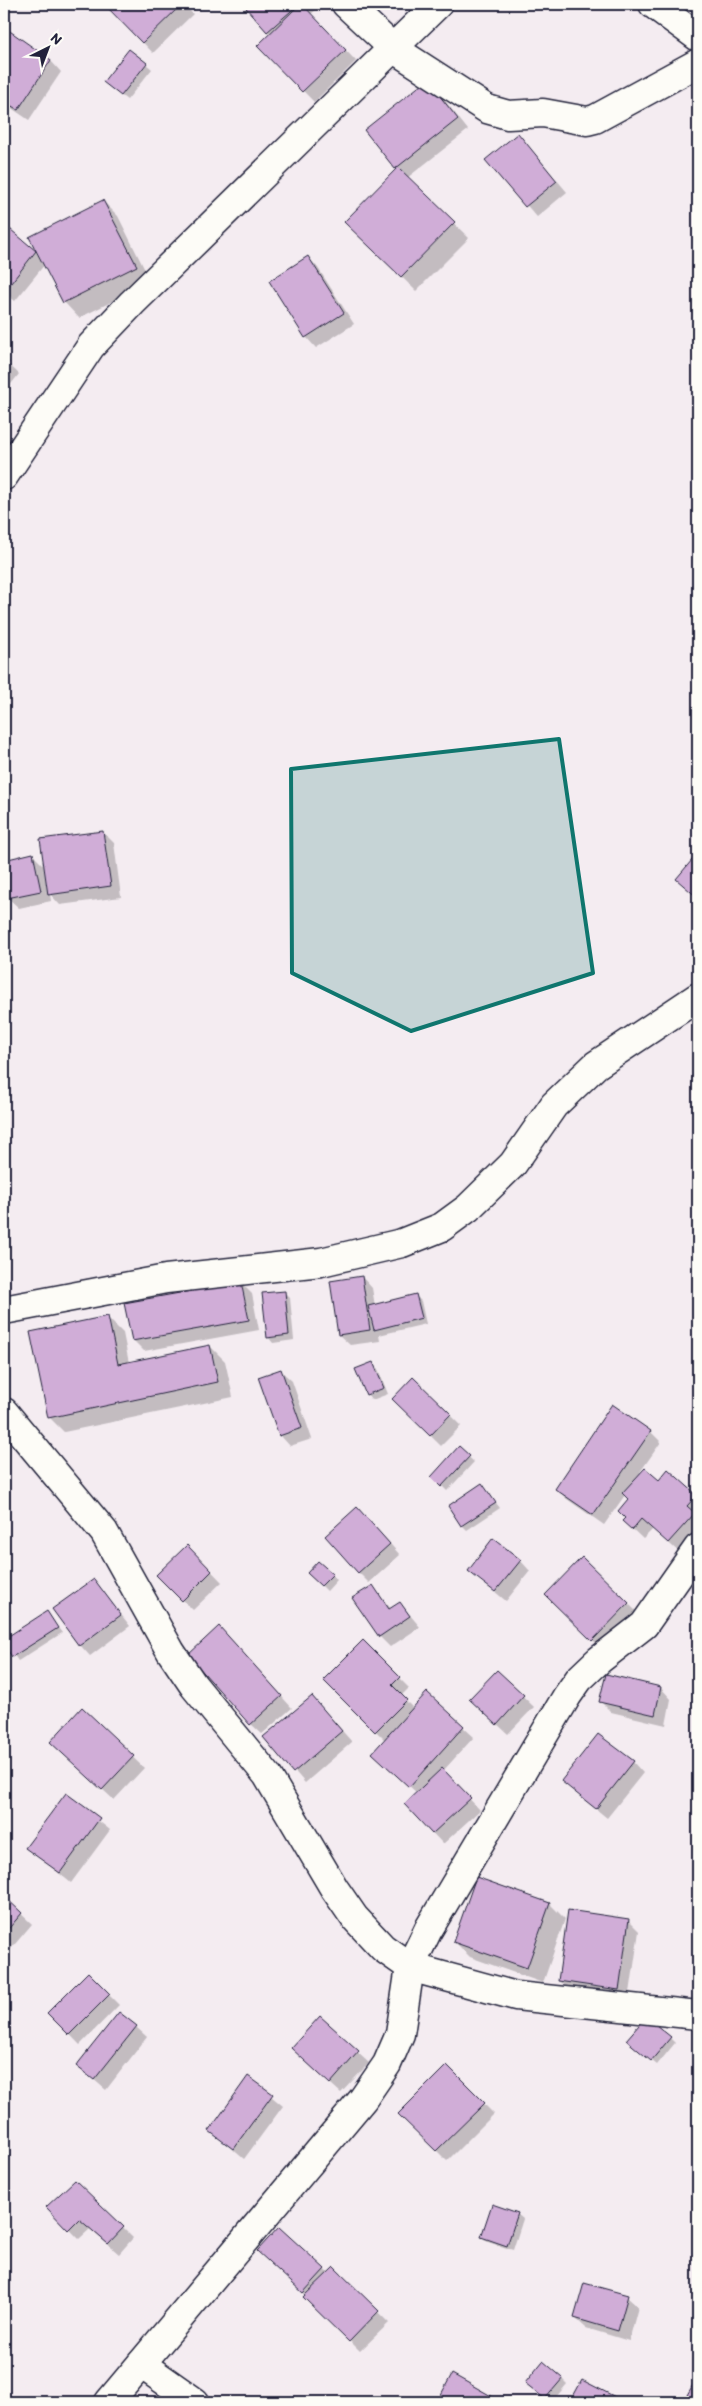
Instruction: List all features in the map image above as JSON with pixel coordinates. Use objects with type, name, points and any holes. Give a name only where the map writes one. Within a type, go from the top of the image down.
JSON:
[{"type":"street","points":[[346,4],[394,49],[487,109],[508,115],[553,114],[587,121],[595,119],[698,63]]},
{"type":"street","points":[[4,476],[92,346],[132,303],[438,4]]},
{"type":"street","points":[[653,4],[698,37]]},
{"type":"street","points":[[4,1310],[166,1279],[321,1262],[402,1243],[442,1226],[468,1208],[513,1164],[554,1104],[596,1065],[698,997]]},
{"type":"street","points":[[4,1412],[104,1532],[171,1652],[194,1686],[267,1775],[354,1918],[383,1948],[410,1966],[516,1996],[698,2015]]},
{"type":"street","points":[[109,2402],[363,2099],[387,2064],[400,2034],[410,1966],[428,1930],[484,1832],[579,1678],[599,1660],[644,1626],[698,1548]]},
{"type":"street","points":[[141,2364],[195,2402]]},
{"type":"highlighted area","points":[[559,739],[593,973],[411,1031],[292,973],[291,769]]},
{"type":"building","points":[[104,4],[182,4],[142,43]]},
{"type":"building","points":[[251,4],[299,4],[267,32],[246,8]]},
{"type":"building","points":[[300,4],[346,50],[302,92],[257,46]]},
{"type":"building","points":[[4,27],[51,60],[18,110],[4,101]]},
{"type":"building","points":[[129,49],[147,63],[121,96],[103,82]]},
{"type":"building","points":[[427,80],[458,119],[395,169],[364,130]]},
{"type":"building","points":[[518,133],[557,181],[525,207],[485,160]]},
{"type":"building","points":[[398,167],[455,222],[401,277],[344,222]]},
{"type":"building","points":[[103,200],[137,266],[63,303],[29,237]]},
{"type":"building","points":[[4,224],[36,251],[4,292]]},
{"type":"building","points":[[308,256],[344,313],[305,338],[269,281]]},
{"type":"building","points":[[4,358],[9,362],[4,369]]},
{"type":"building","points":[[103,831],[111,886],[48,895],[40,839]]},
{"type":"building","points":[[33,853],[41,891],[7,898],[4,884],[4,860]]},
{"type":"building","points":[[698,853],[698,898],[676,879]]},
{"type":"building","points":[[362,1276],[370,1330],[338,1335],[330,1281]]},
{"type":"building","points":[[698,1278],[698,1289],[693,1285]]},
{"type":"building","points":[[241,1282],[249,1320],[132,1341],[124,1303]]},
{"type":"building","points":[[285,1291],[289,1335],[267,1338],[262,1293]]},
{"type":"building","points":[[416,1294],[422,1318],[374,1330],[368,1306]]},
{"type":"building","points":[[108,1316],[118,1364],[210,1345],[218,1382],[48,1418],[30,1332]]},
{"type":"building","points":[[373,1362],[384,1388],[366,1395],[355,1369]]},
{"type":"building","points":[[281,1369],[302,1428],[279,1436],[258,1377]]},
{"type":"building","points":[[413,1377],[451,1414],[430,1436],[392,1399]]},
{"type":"building","points":[[612,1404],[651,1431],[593,1515],[555,1489]]},
{"type":"building","points":[[459,1446],[470,1456],[441,1487],[431,1477]]},
{"type":"building","points":[[645,1468],[659,1480],[668,1469],[697,1495],[687,1506],[695,1513],[668,1543],[641,1519],[632,1530],[622,1521],[625,1518],[618,1511],[628,1499],[622,1493]]},
{"type":"building","points":[[482,1483],[496,1503],[461,1526],[448,1506]]},
{"type":"building","points":[[357,1507],[390,1544],[358,1573],[325,1536]]},
{"type":"building","points":[[493,1538],[521,1560],[495,1592],[468,1571]]},
{"type":"building","points":[[187,1545],[212,1571],[182,1601],[156,1575]]},
{"type":"building","points":[[582,1557],[629,1603],[592,1641],[545,1595]]},
{"type":"building","points":[[318,1561],[333,1574],[321,1586],[307,1573]]},
{"type":"building","points":[[94,1579],[121,1615],[79,1646],[52,1609]]},
{"type":"building","points":[[373,1585],[389,1609],[400,1602],[410,1616],[379,1637],[352,1598]]},
{"type":"building","points":[[47,1611],[58,1628],[12,1657],[4,1645],[4,1639]]},
{"type":"building","points":[[219,1626],[282,1696],[250,1725],[188,1655]]},
{"type":"building","points":[[363,1640],[400,1677],[392,1685],[407,1700],[375,1732],[323,1680]]},
{"type":"building","points":[[497,1670],[524,1695],[497,1725],[469,1699]]},
{"type":"building","points":[[606,1674],[661,1687],[655,1715],[599,1702]]},
{"type":"building","points":[[427,1692],[464,1726],[409,1787],[372,1753]]},
{"type":"building","points":[[312,1696],[342,1731],[293,1773],[263,1737]]},
{"type":"building","points":[[82,1707],[134,1756],[102,1790],[50,1742]]},
{"type":"building","points":[[598,1734],[634,1761],[596,1809],[561,1781]]},
{"type":"building","points":[[442,1768],[471,1798],[432,1834],[404,1804]]},
{"type":"building","points":[[66,1793],[100,1818],[60,1873],[25,1848]]},
{"type":"building","points":[[476,1877],[550,1903],[527,1968],[453,1942]]},
{"type":"building","points":[[4,1896],[22,1913],[4,1934]]},
{"type":"building","points":[[568,1910],[629,1919],[619,1990],[558,1981]]},
{"type":"building","points":[[88,1972],[110,1994],[69,2035],[47,2013]]},
{"type":"building","points":[[119,2012],[137,2026],[94,2080],[76,2066]]},
{"type":"building","points":[[320,2016],[359,2051],[330,2084],[291,2048]]},
{"type":"building","points":[[646,2017],[671,2037],[651,2061],[626,2040]]},
{"type":"building","points":[[447,2065],[485,2103],[436,2151],[398,2114]]},
{"type":"building","points":[[248,2076],[273,2094],[233,2149],[209,2131]]},
{"type":"building","points":[[75,2180],[124,2227],[108,2244],[79,2219],[68,2230],[46,2207]]},
{"type":"building","points":[[492,2204],[518,2213],[507,2246],[481,2237]]},
{"type":"building","points":[[279,2227],[325,2269],[303,2293],[257,2251]]},
{"type":"building","points":[[334,2267],[379,2311],[349,2342],[303,2297]]},
{"type":"building","points":[[584,2283],[628,2295],[618,2331],[574,2318]]},
{"type":"building","points":[[543,2361],[563,2378],[545,2399],[525,2383]]},
{"type":"building","points":[[452,2374],[502,2402],[437,2402]]},
{"type":"building","points":[[698,2376],[698,2402],[683,2402]]},
{"type":"building","points":[[582,2380],[625,2402],[570,2402]]}]
